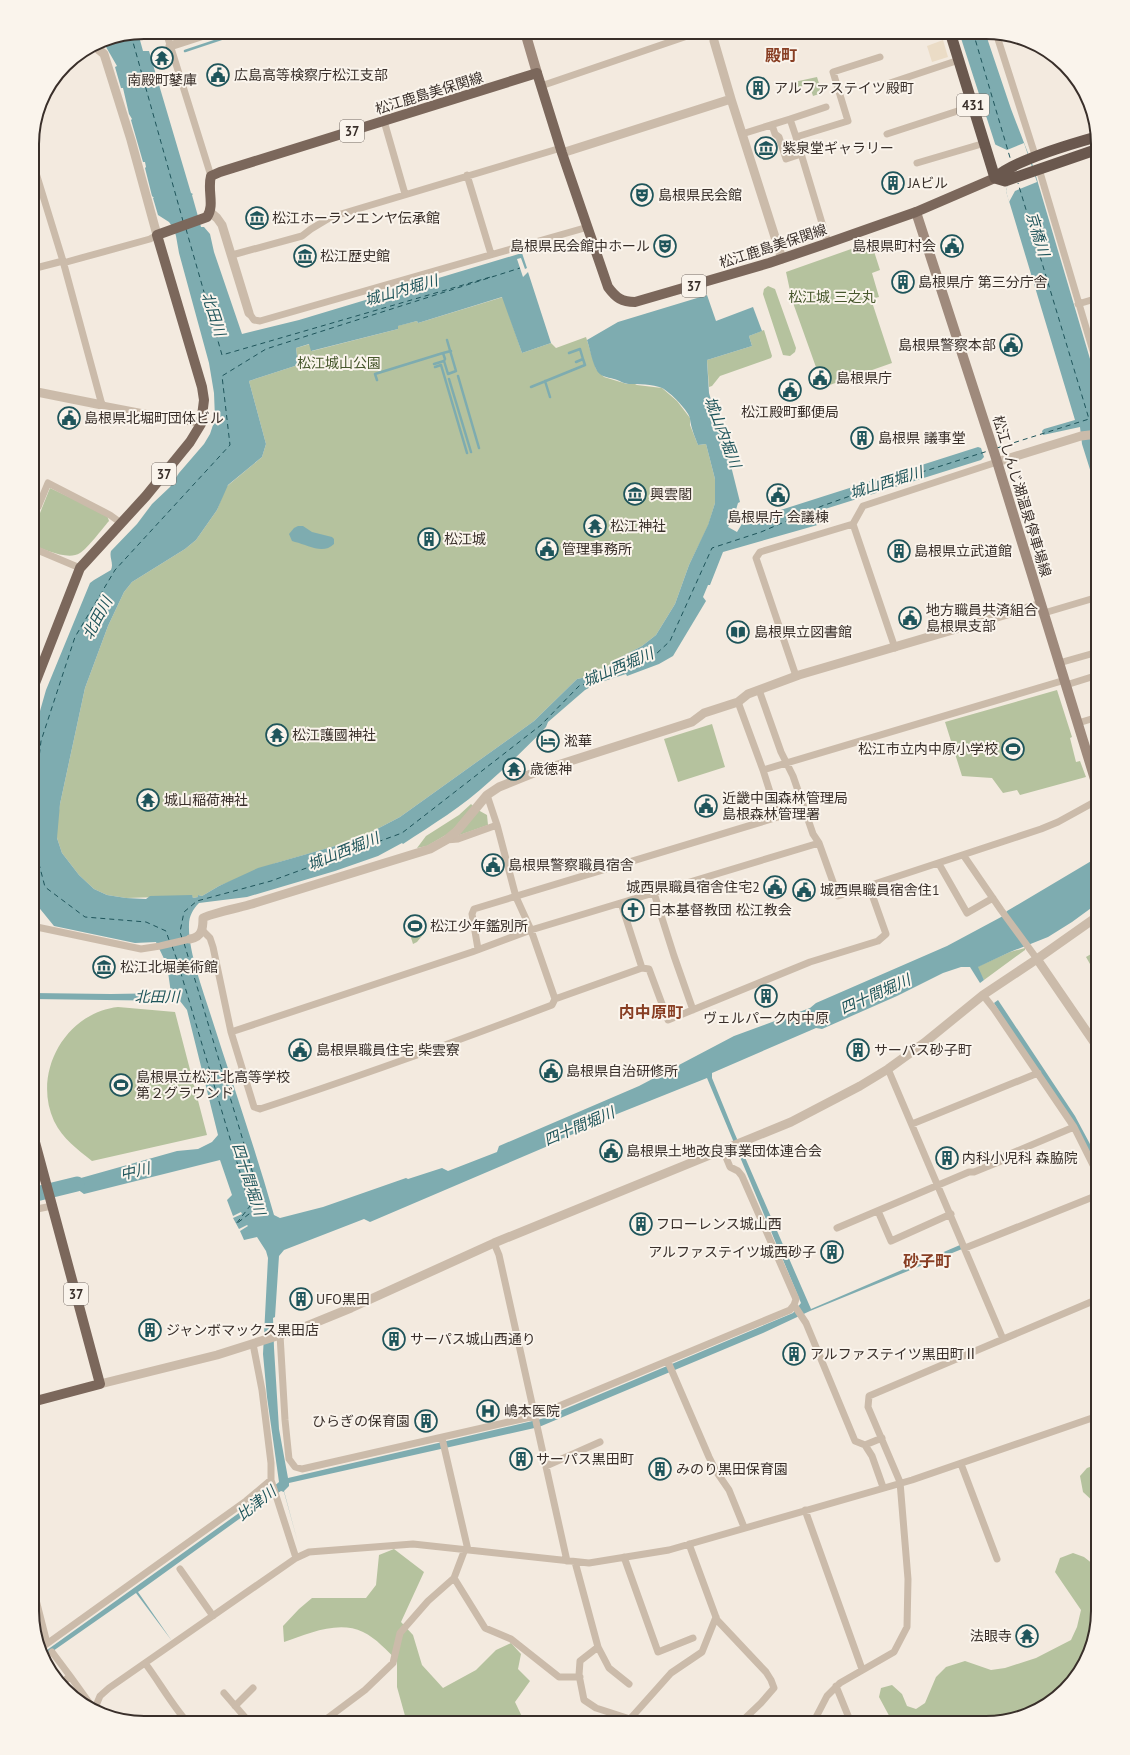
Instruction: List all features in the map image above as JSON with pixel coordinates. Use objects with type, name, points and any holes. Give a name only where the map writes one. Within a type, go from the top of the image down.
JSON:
[{"type":"highway","name":"431","points":[[952,39],[985,143],[1001,177]]},
{"type":"highway","points":[[1001,177],[1034,158],[1091,139]]},
{"type":"highway","points":[[1001,177],[1037,170],[1091,151]]},
{"type":"main road","points":[[527,39],[537,73]]},
{"type":"main road","name":"松江鹿島美保関線","points":[[211,176],[537,73],[608,287],[616,297],[628,302],[644,301],[782,259],[916,212],[1001,177]]},
{"type":"main road","points":[[157,235],[207,216],[211,176]]},
{"type":"main road","name":"松江しんじ湖温泉停車場線","points":[[916,212],[996,458],[1091,766]]},
{"type":"main road","name":"37","points":[[39,673],[80,568],[121,523],[190,442],[201,424],[204,400],[202,388],[157,235]]},
{"type":"main road","name":"37","points":[[39,1158],[100,1384]]},
{"type":"main road","points":[[39,1400],[100,1384]]},
{"type":"street","points":[[168,39],[211,176]]},
{"type":"street","points":[[170,46],[192,39]]},
{"type":"street","points":[[542,86],[678,39]]},
{"type":"street","points":[[714,39],[731,99],[782,259]]},
{"type":"street","points":[[998,40],[1034,158]]},
{"type":"street","points":[[39,267],[150,239],[157,235],[131,140],[104,54],[99,50]]},
{"type":"street","points":[[796,137],[848,122],[832,72],[880,57]]},
{"type":"street","points":[[884,85],[959,60]]},
{"type":"street","points":[[232,255],[302,236],[331,217],[731,99]]},
{"type":"street","points":[[887,134],[973,106]]},
{"type":"street","points":[[742,134],[826,107]]},
{"type":"street","points":[[790,119],[828,243]]},
{"type":"street","points":[[384,121],[405,194]]},
{"type":"street","points":[[772,125],[775,134],[779,137],[786,159],[801,154]]},
{"type":"street","points":[[917,164],[985,143]]},
{"type":"street","points":[[1037,170],[1091,346]]},
{"type":"street","points":[[467,176],[491,254]]},
{"type":"street","points":[[39,183],[63,262],[102,405]]},
{"type":"street","points":[[207,216],[217,218],[222,225],[249,313],[254,320],[260,321],[588,227]]},
{"type":"street","points":[[1078,304],[1091,300]]},
{"type":"street","points":[[39,392],[201,424]]},
{"type":"street","points":[[796,676],[756,558],[760,552],[853,524],[863,506],[996,458],[1081,436],[1091,435]]},
{"type":"street","points":[[39,505],[48,483],[110,515],[121,523]]},
{"type":"street","points":[[853,524],[895,648]]},
{"type":"street","points":[[39,552],[80,568]]},
{"type":"street","points":[[39,927],[141,949],[196,938],[200,935],[202,930],[202,918],[206,915],[216,914],[255,903],[423,851],[446,840],[456,831],[487,795],[499,787],[536,772],[692,722],[704,713],[738,702],[748,694],[796,676],[1043,609],[1091,599]]},
{"type":"street","points":[[1059,663],[1091,654]]},
{"type":"street","points":[[763,770],[786,762],[1066,682],[1091,677]]},
{"type":"street","points":[[759,690],[786,762],[793,776],[813,834],[819,843],[838,896],[964,856],[1050,826],[1091,804]]},
{"type":"street","points":[[478,949],[472,914],[474,909],[516,898],[778,817],[763,770],[738,702]]},
{"type":"street","points":[[1078,723],[1091,719]]},
{"type":"street","points":[[487,795],[497,825],[516,898],[531,930],[555,1000]]},
{"type":"street","points":[[446,840],[458,839],[497,825]]},
{"type":"street","points":[[231,1032],[531,930],[819,843]]},
{"type":"street","points":[[964,856],[1091,1038]]},
{"type":"street","points":[[939,864],[967,913],[993,898]]},
{"type":"street","points":[[202,930],[210,938],[213,947],[231,1032],[254,1107],[260,1109],[335,1085],[498,1026],[552,1005],[555,1000],[642,968],[650,969],[668,1020],[810,962],[878,941],[886,934],[869,886]]},
{"type":"street","points":[[654,893],[693,1010]]},
{"type":"street","points":[[621,903],[642,968]]},
{"type":"street","points":[[100,1384],[257,1343],[278,1336],[351,1308],[494,1243],[791,1122],[860,1086],[888,1069],[924,1043],[983,995],[1091,921]]},
{"type":"street","points":[[983,995],[1074,1127],[1091,1162]]},
{"type":"street","points":[[888,1069],[1003,1339]]},
{"type":"street","points":[[912,1124],[1038,1073]]},
{"type":"street","points":[[837,1228],[969,1172],[980,1169],[1001,1160],[1003,1157],[1074,1127]]},
{"type":"street","points":[[723,1150],[730,1167],[738,1171],[742,1176],[796,1299],[795,1307],[802,1316],[855,1441],[865,1445],[872,1456],[884,1487]]},
{"type":"street","points":[[39,1179],[44,1178]]},
{"type":"street","points":[[965,1248],[1091,1198]]},
{"type":"street","points":[[39,1208],[52,1205]]},
{"type":"street","points":[[878,1211],[891,1241],[951,1214]]},
{"type":"street","points":[[494,1243],[499,1255],[537,1428],[571,1562],[598,1647],[609,1668],[629,1684]]},
{"type":"street","points":[[817,1716],[827,1696],[836,1686],[862,1669],[894,1652],[908,1627],[908,1578],[900,1482],[868,1407],[869,1396],[1091,1302]]},
{"type":"street","points":[[278,1336],[289,1459],[295,1467],[307,1469],[535,1418],[669,1363],[795,1307]]},
{"type":"street","points":[[257,1343],[272,1482],[296,1558]]},
{"type":"street","points":[[669,1363],[709,1457],[716,1471],[729,1490],[744,1527]]},
{"type":"street","points":[[96,1704],[104,1692],[296,1558],[309,1552],[413,1544],[589,1563],[624,1556],[669,1550],[962,1464],[993,1451],[1091,1418]]},
{"type":"street","points":[[865,1445],[882,1438]]},
{"type":"street","points":[[330,1716],[365,1690],[393,1663],[400,1633],[428,1601],[454,1578],[466,1549],[442,1439]]},
{"type":"street","points":[[546,1466],[600,1442]]},
{"type":"street","points":[[962,1464],[997,1559]]},
{"type":"street","points":[[45,1644],[272,1482]]},
{"type":"street","points":[[805,1510],[862,1669]]},
{"type":"street","points":[[689,1544],[716,1617],[772,1680],[774,1688],[747,1716]]},
{"type":"street","points":[[624,1556],[658,1652],[693,1638]]},
{"type":"street","points":[[180,1569],[213,1616]]},
{"type":"street","points":[[454,1578],[486,1628],[511,1639],[559,1677],[580,1677]]},
{"type":"street","points":[[633,1716],[671,1673],[702,1652],[716,1617]]},
{"type":"street","points":[[598,1647],[580,1661],[580,1677],[584,1700],[596,1708],[621,1716]]},
{"type":"street","points":[[52,1652],[87,1699]]},
{"type":"street","points":[[145,1664],[167,1693],[182,1716]]},
{"type":"street","points":[[65,1680],[70,1676]]},
{"type":"street","points":[[836,1686],[848,1716]]},
{"type":"street","points":[[235,1706],[253,1688]]},
{"type":"street","points":[[224,1694],[244,1716]]},
{"type":"green space","points":[[817,77],[822,93],[813,96],[809,84],[796,88],[794,82]]},
{"type":"green space","name":"松江城 三之丸","points":[[871,242],[880,270],[872,273],[879,297],[871,299],[892,363],[824,387],[792,300],[786,272]]},
{"type":"green space","points":[[768,286],[775,289],[796,348],[795,352],[790,356],[783,355],[763,294],[764,289]]},
{"type":"green space","name":"松江城山公園","points":[[503,297],[522,353],[551,343],[556,348],[586,337],[596,369],[604,377],[627,384],[633,383],[637,385],[662,388],[677,401],[690,418],[690,425],[698,445],[706,444],[715,479],[715,503],[708,526],[689,565],[675,604],[656,635],[642,646],[621,657],[601,674],[577,679],[534,721],[400,817],[356,840],[276,863],[219,886],[202,896],[198,895],[198,897],[193,898],[192,896],[126,898],[107,895],[94,889],[79,875],[62,853],[57,838],[57,823],[60,804],[85,688],[108,626],[124,592],[132,582],[185,549],[196,540],[217,510],[226,487],[262,457],[266,444],[249,381],[298,365],[296,348],[310,344],[312,351],[398,329],[397,326],[417,321],[418,323]]},
{"type":"green space","name":"松江城 三之丸","points":[[764,330],[772,356],[771,358],[720,376],[712,386],[709,387],[707,360],[752,346],[749,336]]},
{"type":"green space","points":[[50,488],[107,515],[109,521],[87,547],[80,553],[69,556],[56,554],[39,548],[39,516]]},
{"type":"green space","name":"松江市立内中原小学校","points":[[1057,690],[1072,737],[1070,738],[1076,762],[1080,761],[1086,777],[1020,795],[1017,790],[1003,793],[992,778],[962,776],[945,722]]},
{"type":"green space","points":[[712,724],[725,767],[678,782],[664,739]]},
{"type":"green space","points":[[471,804],[473,806],[451,832],[427,846],[417,848],[426,836],[459,815]]},
{"type":"green space","points":[[478,810],[487,815],[488,825],[457,836]]},
{"type":"green space","name":"松江少年鑑別所","points":[[419,915],[425,932],[417,942],[413,944],[405,919]]},
{"type":"green space","points":[[1025,948],[1025,950],[984,980],[977,967],[1010,952]]},
{"type":"green space","points":[[1091,954],[1091,966],[1086,957]]},
{"type":"green space","name":"島根県立松江北高等学校 第２グラウンド","points":[[118,1007],[175,1012],[207,1135],[92,1161],[71,1143],[54,1121],[48,1103],[47,1084],[51,1065],[58,1048],[69,1033],[83,1021],[99,1012]]},
{"type":"green space","points":[[1091,1467],[1091,1499],[1083,1492],[1080,1476],[1087,1468]]},
{"type":"green space","points":[[394,1549],[424,1572],[401,1622],[413,1635],[422,1665],[443,1688],[476,1670],[496,1650],[511,1643],[521,1654],[518,1669],[530,1681],[515,1702],[522,1716],[405,1716],[397,1687],[397,1660],[377,1641],[368,1635],[363,1632],[343,1627],[313,1632],[284,1642],[283,1626],[312,1598],[366,1598],[376,1585],[379,1555]]},
{"type":"green space","points":[[1073,1553],[1084,1557],[1091,1562],[1091,1611],[1090,1625],[1083,1651],[1069,1675],[1060,1685],[1050,1694],[1026,1708],[1000,1715],[889,1716],[879,1697],[881,1688],[892,1685],[902,1694],[907,1706],[916,1709],[925,1703],[936,1677],[946,1667],[965,1661],[991,1670],[1005,1668],[1036,1658],[1071,1640],[1077,1627],[1081,1610],[1055,1572],[1060,1558]]},
{"type":"shaded area","points":[[943,40],[948,57],[932,62],[927,46]]},
{"type":"water","points":[[140,39],[143,51],[149,51],[191,193],[193,194],[192,195],[201,227],[204,227],[210,234],[214,252],[242,334],[299,320],[522,253],[527,268],[525,269],[521,258],[517,259],[523,277],[528,272],[551,343],[522,353],[502,297],[418,323],[417,321],[398,326],[398,329],[311,351],[309,344],[296,348],[298,365],[249,381],[266,444],[262,457],[228,485],[217,510],[196,540],[185,549],[132,582],[124,592],[108,626],[85,688],[60,804],[57,838],[62,853],[79,875],[94,889],[107,895],[146,899],[150,896],[192,895],[193,898],[198,897],[198,895],[202,896],[219,886],[258,868],[356,840],[400,817],[534,721],[577,679],[601,674],[621,657],[642,646],[656,635],[675,604],[689,565],[708,525],[715,503],[715,479],[706,444],[698,445],[687,412],[674,397],[662,388],[650,385],[625,383],[606,377],[596,369],[587,340],[618,322],[707,295],[716,321],[753,307],[762,331],[749,336],[752,346],[707,360],[709,393],[740,502],[738,503],[735,513],[730,514],[730,516],[733,517],[728,527],[737,532],[743,522],[978,447],[981,448],[984,457],[981,460],[825,509],[828,522],[723,552],[710,585],[708,585],[703,597],[706,601],[673,656],[659,664],[627,676],[626,674],[598,683],[585,690],[548,722],[546,727],[532,741],[479,791],[447,815],[403,844],[402,843],[378,856],[335,871],[247,897],[199,903],[192,913],[189,922],[189,935],[193,958],[274,1215],[280,1218],[323,1207],[406,1178],[408,1179],[442,1168],[448,1171],[497,1152],[499,1146],[639,1086],[734,1036],[810,1008],[816,1003],[947,946],[1003,916],[1007,911],[1091,861],[1091,908],[1048,937],[978,967],[984,980],[980,983],[970,967],[961,967],[943,973],[897,996],[822,1029],[816,1028],[712,1073],[712,1078],[734,1132],[811,1309],[960,1245],[962,1249],[810,1311],[763,1333],[539,1427],[289,1483],[289,1486],[284,1491],[298,1543],[284,1492],[281,1491],[253,1509],[138,1592],[172,1641],[136,1593],[49,1654],[47,1650],[260,1498],[279,1482],[267,1397],[263,1354],[268,1258],[266,1251],[257,1237],[244,1240],[240,1231],[248,1226],[247,1225],[239,1229],[233,1218],[242,1214],[241,1212],[233,1216],[227,1200],[232,1195],[220,1160],[84,1194],[77,1189],[59,1194],[56,1185],[177,1151],[198,1149],[212,1142],[218,1135],[187,1010],[180,1001],[39,999],[39,993],[171,993],[167,965],[156,942],[135,943],[54,926],[39,908],[39,714],[46,690],[90,583],[111,570],[111,551],[137,524],[152,504],[170,487],[179,473],[204,444],[210,434],[215,419],[214,393],[209,363],[179,253],[176,236],[174,229],[169,222],[158,215],[145,168],[145,162],[143,162],[123,88],[121,88],[115,67],[117,66],[106,46],[130,40]],"holes":[[[707,1078],[801,1303],[793,1313],[541,1419],[288,1478],[279,1429],[273,1318],[275,1317],[279,1256],[284,1250],[364,1219],[370,1222],[562,1140],[561,1139],[593,1126],[594,1128],[600,1126],[603,1121],[617,1114]]]},
{"type":"water","name":"京橋川","points":[[961,39],[987,39],[1011,109],[1033,166],[1091,362],[1091,473],[1082,444],[1080,427],[1043,435],[1042,431],[1044,429],[1075,420],[1006,191],[1008,184]]},
{"type":"water","points":[[298,526],[303,526],[312,532],[332,537],[334,539],[334,544],[325,549],[320,549],[292,541],[289,534]]},
{"type":"water","points":[[998,1000],[1075,1116],[1091,1146],[1091,1159],[994,1003]]},
{"type":"pier","points":[[1024,143],[1037,182],[1015,191],[1009,202],[1006,191],[1008,184],[994,144],[1007,150]]},
{"type":"waterway","points":[[185,51],[221,39]]},
{"type":"waterway","points":[[434,364],[444,361],[448,374],[456,371],[447,340]]},
{"type":"waterway","points":[[569,353],[580,349],[583,359]]},
{"type":"waterway","points":[[444,361],[445,359],[443,353],[451,351]]},
{"type":"waterway","points":[[377,380],[375,374],[443,353]]},
{"type":"waterway","points":[[531,387],[585,365],[583,359],[576,362]]},
{"type":"waterway","points":[[435,367],[441,365],[467,453]]},
{"type":"waterway","points":[[458,376],[479,448]]},
{"type":"waterway","points":[[449,379],[471,452]]},
{"type":"waterway","points":[[545,381],[550,397]]},
{"type":"waterway","name":"中川","points":[[39,1193],[77,1184]]},
{"type":"ferry route","points":[[975,39],[1011,161]]},
{"type":"ferry route","points":[[132,40],[183,221]]},
{"type":"ferry route","points":[[997,448],[1089,419],[1018,183]]},
{"type":"ferry route","points":[[186,229],[222,355],[494,276]]},
{"type":"ferry route","points":[[39,758],[41,741],[75,637],[115,570],[230,445],[222,376],[266,349],[520,268]]},
{"type":"ferry route","points":[[182,938],[180,932],[184,912],[197,901],[271,881],[402,833],[541,725],[580,685],[589,684],[610,673],[655,655],[670,641],[712,548],[761,532],[822,506],[884,484],[988,451]]},
{"type":"ferry route","points":[[39,864],[45,887],[85,917],[146,922],[166,931],[169,940]]},
{"type":"ferry route","points":[[172,946],[250,1206],[236,1224],[262,1204],[184,943]]},
{"type":"place","name":"南殿町鼕庫","points":[[162,58]]},
{"type":"place","name":"広島高等検察庁松江支部","points":[[218,75]]},
{"type":"place","name":"アルファステイツ殿町","points":[[758,88]]},
{"type":"place","name":"紫泉堂ギャラリー","points":[[766,148]]},
{"type":"place","name":"JAビル","points":[[893,183]]},
{"type":"place","name":"島根県民会館","points":[[642,195]]},
{"type":"place","name":"松江ホーランエンヤ伝承館","points":[[257,218]]},
{"type":"place","name":"島根県民会館中ホール","points":[[665,246]]},
{"type":"place","name":"島根県町村会","points":[[952,246]]},
{"type":"place","name":"松江歴史館","points":[[305,256]]},
{"type":"place","name":"島根県庁 第三分庁舎","points":[[903,282]]},
{"type":"place","name":"島根県警察本部","points":[[1011,345]]},
{"type":"place","name":"島根県庁","points":[[820,378]]},
{"type":"place","name":"松江殿町郵便局","points":[[790,390]]},
{"type":"place","name":"島根県北堀町団体ビル","points":[[69,418]]},
{"type":"place","name":"島根県 議事堂","points":[[862,438]]},
{"type":"place","name":"興雲閣","points":[[635,494]]},
{"type":"place","name":"島根県庁 会議棟","points":[[778,495]]},
{"type":"place","name":"松江神社","points":[[595,526]]},
{"type":"place","name":"松江城","points":[[429,539]]},
{"type":"place","name":"管理事務所","points":[[547,549]]},
{"type":"place","name":"島根県立武道館","points":[[899,551]]},
{"type":"place","name":"地方職員共済組合 島根県支部","points":[[910,618]]},
{"type":"place","name":"島根県立図書館","points":[[738,632]]},
{"type":"place","name":"松江護國神社","points":[[277,735]]},
{"type":"place","name":"淞華","points":[[548,741]]},
{"type":"place","name":"松江市立内中原小学校","points":[[1013,749]]},
{"type":"place","name":"歳徳神","points":[[514,769]]},
{"type":"place","name":"城山稲荷神社","points":[[148,800]]},
{"type":"place","name":"近畿中国森林管理局 島根森林管理署","points":[[706,806]]},
{"type":"place","name":"島根県警察職員宿舎","points":[[493,865]]},
{"type":"place","name":"城西県職員宿舎住宅2","points":[[775,887]]},
{"type":"place","name":"城西県職員宿舎住1","points":[[804,890]]},
{"type":"place","name":"日本基督教団 松江教会","points":[[633,910]]},
{"type":"place","name":"松江少年鑑別所","points":[[415,926]]},
{"type":"place","name":"松江北堀美術館","points":[[104,967]]},
{"type":"place","name":"ヴェルパーク内中原","points":[[766,996]]},
{"type":"place","name":"島根県職員住宅 柴雲寮","points":[[300,1050]]},
{"type":"place","name":"サーパス砂子町","points":[[858,1050]]},
{"type":"place","name":"島根県自治研修所","points":[[551,1071]]},
{"type":"place","name":"島根県立松江北高等学校 第２グラウンド","points":[[121,1085]]},
{"type":"place","name":"島根県土地改良事業団体連合会","points":[[611,1151]]},
{"type":"place","name":"内科小児科 森脇院","points":[[947,1158]]},
{"type":"place","name":"フローレンス城山西","points":[[641,1224]]},
{"type":"place","name":"アルファステイツ城西砂子","points":[[832,1252]]},
{"type":"place","name":"UFO黒田","points":[[301,1299]]},
{"type":"place","name":"ジャンボマックス黒田店","points":[[150,1330]]},
{"type":"place","name":"サーパス城山西通り","points":[[394,1339]]},
{"type":"place","name":"アルファステイツ黒田町Ⅱ","points":[[794,1354]]},
{"type":"place","name":"嶋本医院","points":[[488,1411]]},
{"type":"place","name":"ひらぎの保育園","points":[[426,1421]]},
{"type":"place","name":"サーパス黒田町","points":[[521,1459]]},
{"type":"place","name":"みのり黒田保育園","points":[[660,1469]]},
{"type":"place","name":"法眼寺","points":[[1027,1636]]},
{"type":"district","name":"殿町","points":[[781,55]]},
{"type":"district","name":"内中原町","points":[[651,1012]]},
{"type":"district","name":"砂子町","points":[[927,1261]]},
{"type":"water label","name":"城山内堀川","points":[[401,290]]},
{"type":"water label","name":"北田川","points":[[214,314]]},
{"type":"water label","name":"城山内堀川","points":[[723,432]]},
{"type":"water label","name":"城山西堀川","points":[[886,482]]},
{"type":"water label","name":"北田川","points":[[97,618]]},
{"type":"water label","name":"城山西堀川","points":[[618,667]]},
{"type":"water label","name":"城山西堀川","points":[[343,851]]},
{"type":"water label","name":"四十間堀川","points":[[875,994]]},
{"type":"water label","name":"北田川","points":[[157,996]]},
{"type":"water label","name":"四十間堀川","points":[[579,1126]]},
{"type":"water label","name":"四十間堀川","points":[[249,1179]]},
{"type":"water label","name":"比津川","points":[[256,1503]]}]
